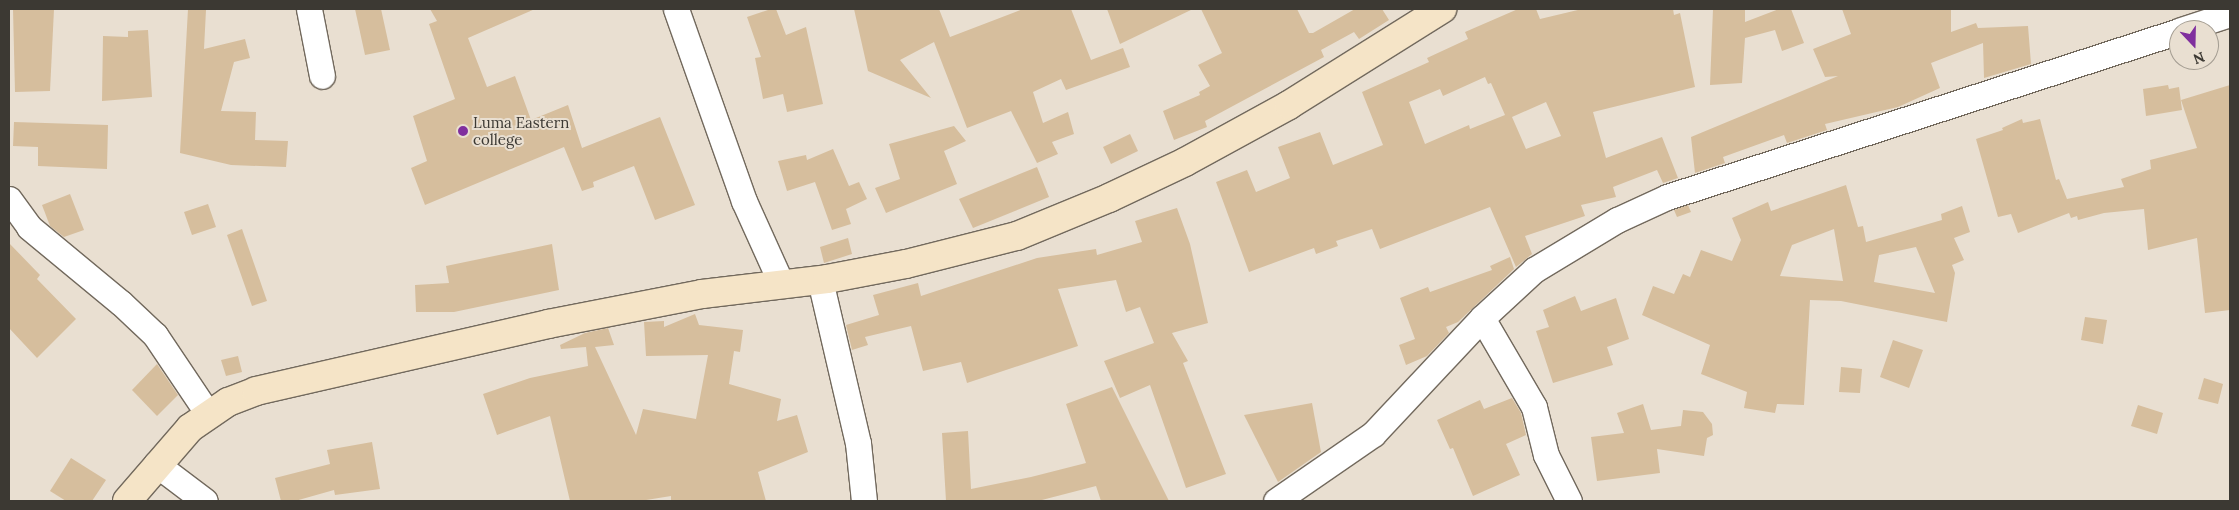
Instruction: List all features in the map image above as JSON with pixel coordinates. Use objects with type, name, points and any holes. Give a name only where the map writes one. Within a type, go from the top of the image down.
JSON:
[{"type":"street","points":[[309,9],[322,76]]},
{"type":"street","points":[[676,9],[744,200],[781,283]]},
{"type":"street","points":[[126,501],[156,464],[208,414],[256,391],[548,324],[702,294],[781,283],[820,280],[906,264],[1017,236],[1109,198],[1289,105],[1442,9]]},
{"type":"street","points":[[2211,20],[2230,14]]},
{"type":"street","points":[[1276,501],[1373,434],[1482,318],[1534,270],[1617,220],[1667,197],[2169,34]]},
{"type":"street","points":[[9,199],[29,227],[121,303],[155,335],[208,414]]},
{"type":"street","points":[[820,280],[858,443],[864,501]]},
{"type":"street","points":[[1482,318],[1534,407],[1546,455],[1569,501]]},
{"type":"street","points":[[156,464],[205,501]]},
{"type":"building","points":[[13,9],[54,9],[50,91],[15,92]]},
{"type":"building","points":[[188,9],[206,10],[204,49],[245,39],[250,58],[234,62],[221,111],[256,112],[255,140],[288,141],[286,167],[231,165],[180,153]]},
{"type":"building","points":[[355,9],[381,9],[390,50],[365,55]]},
{"type":"building","points":[[430,9],[535,9],[468,38],[487,87],[515,76],[531,120],[568,105],[582,148],[660,117],[695,205],[655,220],[634,166],[593,182],[594,187],[582,191],[564,147],[425,205],[411,168],[427,161],[413,116],[455,99],[429,24],[437,21]]},
{"type":"building","points":[[776,9],[786,35],[806,27],[823,104],[787,112],[783,94],[763,99],[755,58],[761,57],[747,17]]},
{"type":"building","points":[[854,9],[939,9],[950,37],[1023,9],[1071,9],[1091,60],[1123,48],[1130,67],[1066,90],[1061,79],[1033,92],[1043,123],[1068,112],[1074,134],[1052,142],[1058,154],[1037,163],[1011,111],[967,128],[934,42],[900,60],[931,98],[868,71]]},
{"type":"building","points":[[1107,9],[1193,9],[1120,44]]},
{"type":"building","points":[[1201,9],[1297,9],[1309,33],[1313,33],[1355,9],[1382,9],[1389,20],[1359,39],[1354,32],[1321,50],[1324,57],[1205,121],[1207,127],[1174,140],[1163,111],[1200,95],[1199,92],[1210,86],[1198,65],[1222,53]]},
{"type":"building","points":[[1518,9],[1536,9],[1540,19],[1582,9],[1673,9],[1674,15],[1680,13],[1695,87],[1593,112],[1606,158],[1662,137],[1678,178],[1663,183],[1657,170],[1613,187],[1616,197],[1581,205],[1585,216],[1525,236],[1532,254],[1516,267],[1490,207],[1380,249],[1372,229],[1336,241],[1338,246],[1316,254],[1314,248],[1249,272],[1216,182],[1247,170],[1256,192],[1290,178],[1278,147],[1320,132],[1333,165],[1383,145],[1362,92],[1429,62],[1427,58],[1468,39],[1465,32]],"holes":[[[1485,77],[1488,84],[1491,83],[1505,115],[1470,129],[1469,125],[1425,144],[1409,102],[1440,89],[1443,96]],[[1546,102],[1561,136],[1526,149],[1512,117]]]},
{"type":"building","points":[[1713,9],[1745,9],[1745,22],[1779,9],[1791,9],[1804,43],[1782,51],[1775,30],[1745,38],[1742,83],[1710,85]]},
{"type":"building","points":[[1842,9],[1951,9],[1951,32],[1976,23],[1978,28],[2028,26],[2031,64],[1984,78],[1983,43],[1931,63],[1940,88],[1898,107],[1825,124],[1827,130],[1787,143],[1784,135],[1723,157],[1725,163],[1695,173],[1691,137],[1838,76],[1825,77],[1813,49],[1851,34]]},
{"type":"building","points":[[148,30],[152,97],[102,101],[103,36],[128,37],[128,31]]},
{"type":"building","points":[[2168,85],[2169,89],[2179,87],[2182,110],[2146,116],[2143,89]]},
{"type":"building","points":[[2230,85],[2230,310],[2205,313],[2197,238],[2148,250],[2144,209],[2104,213],[2078,220],[2077,216],[2071,218],[2069,213],[2018,233],[2011,214],[1998,217],[1976,139],[2003,130],[2002,128],[2022,119],[2023,123],[2040,119],[2056,180],[2059,179],[2067,199],[2124,187],[2121,179],[2151,169],[2150,160],[2197,148],[2181,100]]},
{"type":"building","points":[[14,122],[108,125],[107,169],[38,166],[38,147],[13,146]]},
{"type":"building","points":[[954,126],[966,141],[944,151],[957,184],[886,213],[875,188],[900,179],[889,144]]},
{"type":"building","points":[[1130,134],[1138,151],[1111,164],[1103,147]]},
{"type":"building","points":[[833,149],[849,186],[859,182],[867,199],[846,209],[851,224],[832,230],[815,182],[787,191],[778,161],[806,155],[807,160]]},
{"type":"building","points":[[1037,167],[1049,197],[973,228],[959,199]]},
{"type":"building","points":[[1846,185],[1858,227],[1863,226],[1866,242],[1942,220],[1941,214],[1962,206],[1970,232],[1954,238],[1964,260],[1952,265],[1955,273],[1947,322],[1841,301],[1810,300],[1804,405],[1777,404],[1775,413],[1744,408],[1747,392],[1701,374],[1710,345],[1642,315],[1653,286],[1674,294],[1683,274],[1690,277],[1701,250],[1732,261],[1741,240],[1732,218],[1768,202],[1771,211]],"holes":[[[1834,229],[1843,281],[1780,276],[1792,245]],[[1916,247],[1935,293],[1874,282],[1879,255]]]},
{"type":"building","points":[[70,194],[84,230],[64,237],[50,226],[42,205]]},
{"type":"building","points":[[208,204],[216,227],[192,235],[184,212]]},
{"type":"building","points":[[1688,205],[1691,212],[1677,217],[1674,210]]},
{"type":"building","points":[[1177,208],[1190,244],[1208,323],[1172,333],[1188,361],[1183,363],[1226,474],[1186,488],[1150,385],[1120,398],[1104,361],[1154,343],[1140,307],[1126,312],[1116,280],[1058,289],[1078,346],[967,383],[961,362],[923,371],[911,326],[865,337],[868,345],[852,350],[846,325],[879,315],[873,295],[918,283],[921,296],[1037,258],[1096,249],[1097,255],[1142,242],[1135,221]]},
{"type":"building","points":[[242,229],[267,301],[252,306],[227,235]]},
{"type":"building","points":[[848,238],[852,254],[824,263],[820,247]]},
{"type":"building","points":[[9,243],[40,275],[37,279],[76,319],[37,358],[9,328]]},
{"type":"building","points":[[552,244],[559,290],[454,312],[416,312],[415,285],[449,283],[446,266]]},
{"type":"building","points":[[1510,257],[1514,269],[1458,322],[1446,327],[1449,333],[1427,356],[1406,365],[1399,345],[1415,339],[1400,298],[1428,287],[1430,292],[1492,270],[1490,266]]},
{"type":"building","points":[[1575,296],[1581,311],[1616,298],[1629,339],[1607,347],[1613,365],[1553,383],[1536,331],[1549,327],[1543,310]]},
{"type":"building","points":[[695,314],[699,325],[743,330],[740,352],[734,351],[729,384],[781,399],[777,421],[797,415],[808,452],[758,472],[766,501],[671,501],[671,496],[640,501],[570,501],[550,416],[497,435],[483,394],[530,378],[588,366],[586,347],[561,349],[560,345],[585,333],[608,328],[614,345],[595,347],[636,435],[643,409],[696,419],[708,355],[646,356],[644,322],[664,321],[664,327]]},
{"type":"building","points":[[2085,317],[2107,320],[2103,344],[2081,340]]},
{"type":"building","points":[[1893,340],[1923,350],[1909,388],[1880,377]]},
{"type":"building","points":[[238,356],[242,372],[226,376],[221,360]]},
{"type":"building","points":[[157,364],[178,395],[157,416],[132,390]]},
{"type":"building","points":[[1841,367],[1862,369],[1860,393],[1839,392]]},
{"type":"building","points":[[2204,378],[2223,384],[2218,404],[2198,399]]},
{"type":"building","points":[[1112,387],[1169,501],[1101,501],[1096,486],[1038,501],[946,501],[942,433],[968,431],[971,489],[1031,477],[1086,463],[1066,404]]},
{"type":"building","points":[[1512,398],[1521,413],[1526,435],[1506,444],[1520,475],[1473,496],[1453,448],[1450,449],[1437,420],[1480,400],[1484,409]]},
{"type":"building","points":[[1312,403],[1321,452],[1278,482],[1244,415]]},
{"type":"building","points":[[1643,404],[1651,430],[1681,426],[1683,410],[1703,412],[1712,424],[1713,435],[1707,438],[1704,456],[1657,449],[1660,473],[1597,481],[1591,437],[1624,433],[1617,413]]},
{"type":"building","points":[[2138,405],[2163,413],[2157,434],[2131,426]]},
{"type":"building","points":[[372,442],[380,489],[335,495],[334,490],[295,501],[281,501],[275,478],[330,464],[327,450]]},
{"type":"building","points":[[71,458],[106,480],[92,501],[66,501],[50,491]]},
{"type":"place","name":"Luma Eastern college","points":[[463,131]]}]
